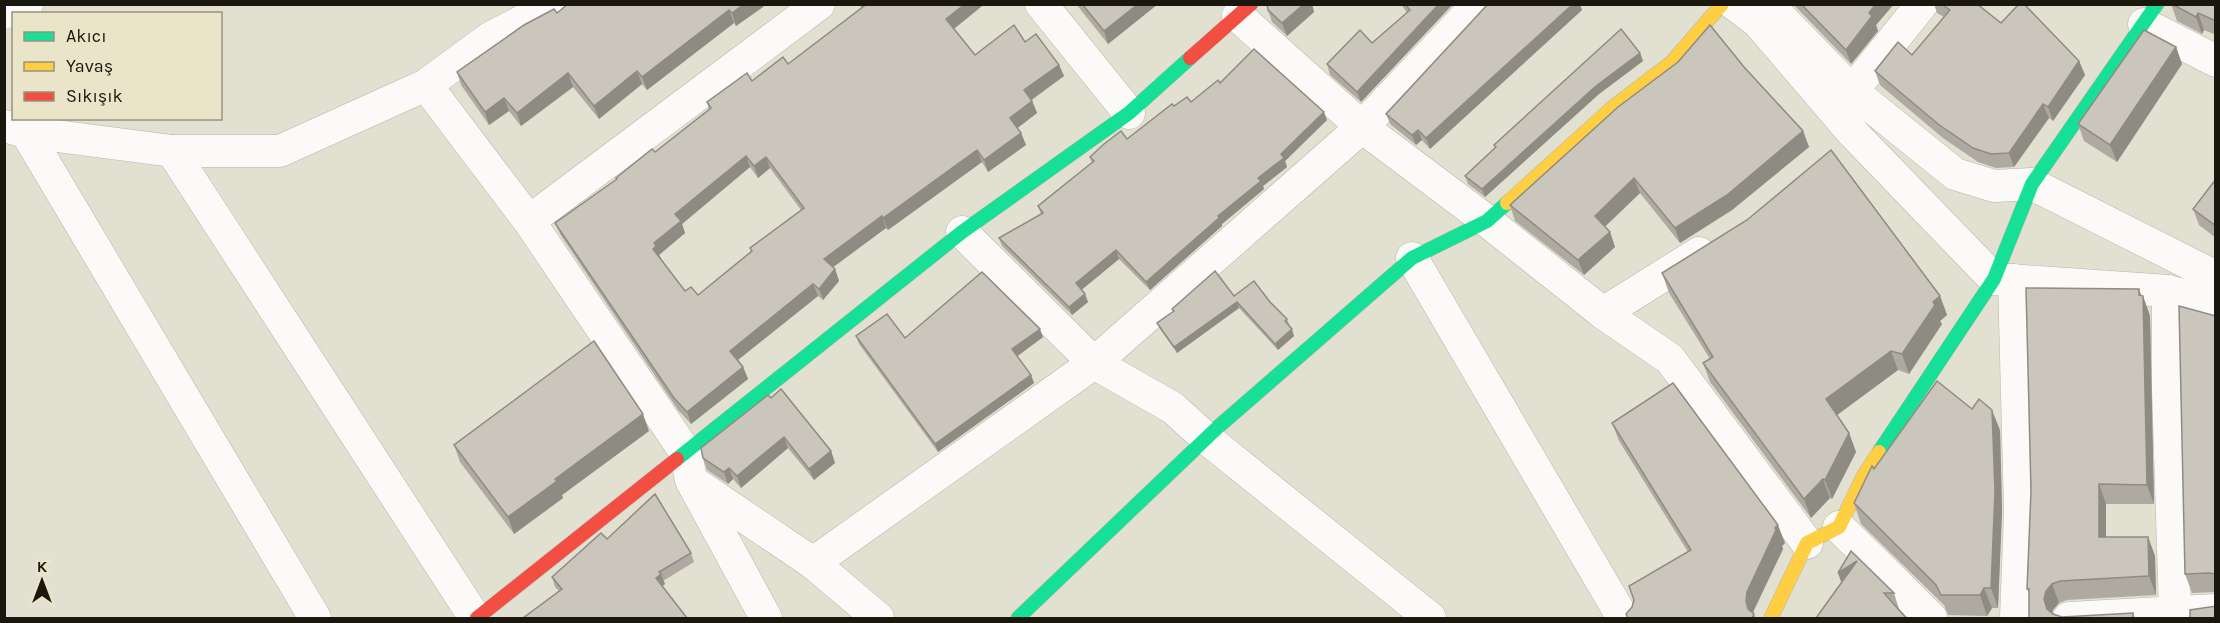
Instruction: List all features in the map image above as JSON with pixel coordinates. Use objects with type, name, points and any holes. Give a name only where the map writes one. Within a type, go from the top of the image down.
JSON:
[{"type":"street","points":[[4,13],[27,4]]},
{"type":"street","points":[[15,129],[172,151],[280,151],[426,85],[490,38],[555,4]]},
{"type":"street","points":[[529,221],[819,4]]},
{"type":"street","points":[[1041,4],[1129,112]]},
{"type":"street","points":[[813,563],[1094,363],[1362,127],[1478,4]]},
{"type":"street","points":[[1018,618],[1206,438],[1412,258],[1487,221],[1612,108],[1672,62],[1722,4]]},
{"type":"street","points":[[1734,4],[1758,22],[1844,141],[2004,279],[2168,291],[2216,304]]},
{"type":"street","points":[[1768,4],[1852,91],[1955,174],[1994,186],[2032,184],[2216,278]]},
{"type":"street","points":[[1852,91],[1923,4]]},
{"type":"street","points":[[172,151],[476,618],[688,467],[962,232],[1129,112],[1244,10],[1362,127],[1487,221],[1603,313],[1670,359],[1807,543]]},
{"type":"street","points":[[1772,618],[1807,543],[1839,527],[1864,475],[2004,279],[2032,184],[2150,14],[2216,61]]},
{"type":"street","points":[[426,85],[529,221],[688,467],[766,618]]},
{"type":"street","points":[[15,129],[315,618]]},
{"type":"street","points":[[962,232],[1094,363],[1173,408],[1206,438],[1430,618]]},
{"type":"street","points":[[1603,313],[1723,237]]},
{"type":"street","points":[[1412,258],[1623,618]]},
{"type":"street","points":[[2004,279],[2020,511],[2016,618]]},
{"type":"street","points":[[2168,291],[2168,390],[2175,612]]},
{"type":"street","points":[[688,467],[813,563],[878,618]]},
{"type":"street","points":[[1839,527],[1931,618]]},
{"type":"street","points":[[2069,618],[2216,610]]},
{"type":"building","points":[[568,4],[744,4],[732,13],[729,10],[642,77],[637,71],[594,106],[568,73],[517,113],[504,98],[485,112],[457,72],[524,25],[554,9],[557,13]]},
{"type":"building","points":[[863,4],[965,4],[946,19],[975,55],[1014,25],[1025,42],[1036,34],[1059,65],[1024,90],[1032,101],[1010,118],[1021,133],[984,160],[977,150],[824,259],[835,269],[819,289],[813,284],[730,351],[743,367],[687,412],[674,398],[555,223],[617,179],[652,149],[655,152],[711,108],[707,102],[747,73],[752,81],[783,57],[788,64],[864,6]],"holes":[[[746,156],[754,166],[766,157],[804,208],[750,248],[752,251],[698,295],[691,287],[685,291],[653,249],[656,246],[654,243],[681,221],[675,214]]]},
{"type":"building","points":[[1082,4],[1138,4],[1104,31]]},
{"type":"building","points":[[1267,4],[1304,4],[1282,23],[1268,10]]},
{"type":"building","points":[[1405,4],[1439,4],[1357,92],[1327,64],[1360,30],[1372,43],[1410,10]]},
{"type":"building","points":[[1488,4],[1573,4],[1426,138],[1418,130],[1412,135],[1386,114]]},
{"type":"building","points":[[1801,4],[1876,4],[1869,13],[1872,16],[1846,50]]},
{"type":"building","points":[[1941,4],[1977,4],[2001,23],[2019,4],[2024,4],[2079,61],[2048,107],[2043,104],[2009,153],[1991,154],[1973,148],[1938,124],[1875,71],[1898,42],[1912,55],[1950,10]]},
{"type":"building","points":[[2172,4],[2216,4],[2216,21],[2198,13],[2196,17]]},
{"type":"building","points":[[1710,25],[1744,67],[1803,131],[1727,195],[1675,228],[1634,178],[1595,216],[1610,232],[1578,260],[1510,205],[1618,107],[1678,62]]},
{"type":"building","points":[[1621,29],[1640,53],[1596,86],[1482,189],[1465,176],[1496,147],[1494,145]]},
{"type":"building","points":[[2144,30],[2176,47],[2110,145],[2078,124]]},
{"type":"building","points":[[1254,49],[1324,112],[1281,154],[1284,158],[1258,178],[1261,181],[1218,216],[1219,218],[1146,282],[1116,250],[1076,283],[1085,294],[1069,307],[999,238],[1043,213],[1038,206],[1094,161],[1090,157],[1121,131],[1127,139],[1172,104],[1174,106],[1187,97],[1191,102],[1218,80],[1220,83]]},
{"type":"building","points":[[1831,150],[1940,296],[1933,302],[1935,305],[1902,354],[1891,351],[1826,399],[1849,433],[1825,480],[1823,479],[1804,499],[1703,363],[1713,357],[1662,273],[1747,220]]},
{"type":"building","points":[[2216,179],[2216,226],[2193,209]]},
{"type":"building","points":[[1215,271],[1234,296],[1254,281],[1287,319],[1285,321],[1292,329],[1275,344],[1237,302],[1174,347],[1157,323],[1174,311],[1172,309]]},
{"type":"building","points":[[982,272],[1040,329],[1012,349],[1031,375],[935,444],[856,336],[887,314],[905,338]]},
{"type":"building","points":[[2026,288],[2139,289],[2139,295],[2143,296],[2147,485],[2099,484],[2099,537],[2148,537],[2149,576],[2060,581],[2052,584],[2046,591],[2044,599],[2047,609],[2062,617],[2133,613],[2133,618],[2029,618],[2029,589],[2027,589],[2031,491]]},
{"type":"building","points":[[2179,306],[2216,316],[2216,574],[2185,574]]},
{"type":"building","points":[[594,341],[643,414],[508,517],[454,445]]},
{"type":"building","points":[[1937,381],[1972,409],[1979,399],[1992,410],[1995,491],[1991,588],[1984,588],[1980,595],[1941,595],[1936,585],[1854,503],[1872,466],[1874,469]]},
{"type":"building","points":[[1673,383],[1778,525],[1747,592],[1748,609],[1754,614],[1752,618],[1628,618],[1626,614],[1634,600],[1629,586],[1691,550],[1612,423]]},
{"type":"building","points":[[781,389],[831,451],[809,469],[784,437],[737,476],[729,468],[724,472],[703,458],[701,448],[768,395],[771,398]]},
{"type":"building","points":[[655,494],[691,553],[659,572],[661,574],[656,578],[687,618],[523,618],[562,589],[552,577],[601,533],[607,539]]},
{"type":"building","points":[[1851,551],[1894,593],[1884,593],[1906,618],[1816,618],[1857,561],[1838,573]]},
{"type":"building","points":[[2216,606],[2216,618],[2190,618],[2190,610]]},
{"type":"traffic: fast","points":[[1879,452],[1994,279],[2032,184],[2157,4]]},
{"type":"traffic: fast","points":[[677,459],[962,232],[1129,113],[1190,58]]},
{"type":"traffic: fast","points":[[1018,618],[1218,427],[1412,258],[1487,221],[1507,203]]},
{"type":"traffic: slow","points":[[1507,203],[1612,108],[1672,62],[1722,4]]},
{"type":"traffic: slow","points":[[1771,618],[1807,543],[1839,527],[1864,475],[1879,452]]},
{"type":"traffic: jam","points":[[1190,58],[1251,4]]},
{"type":"traffic: jam","points":[[477,618],[677,459]]}]
